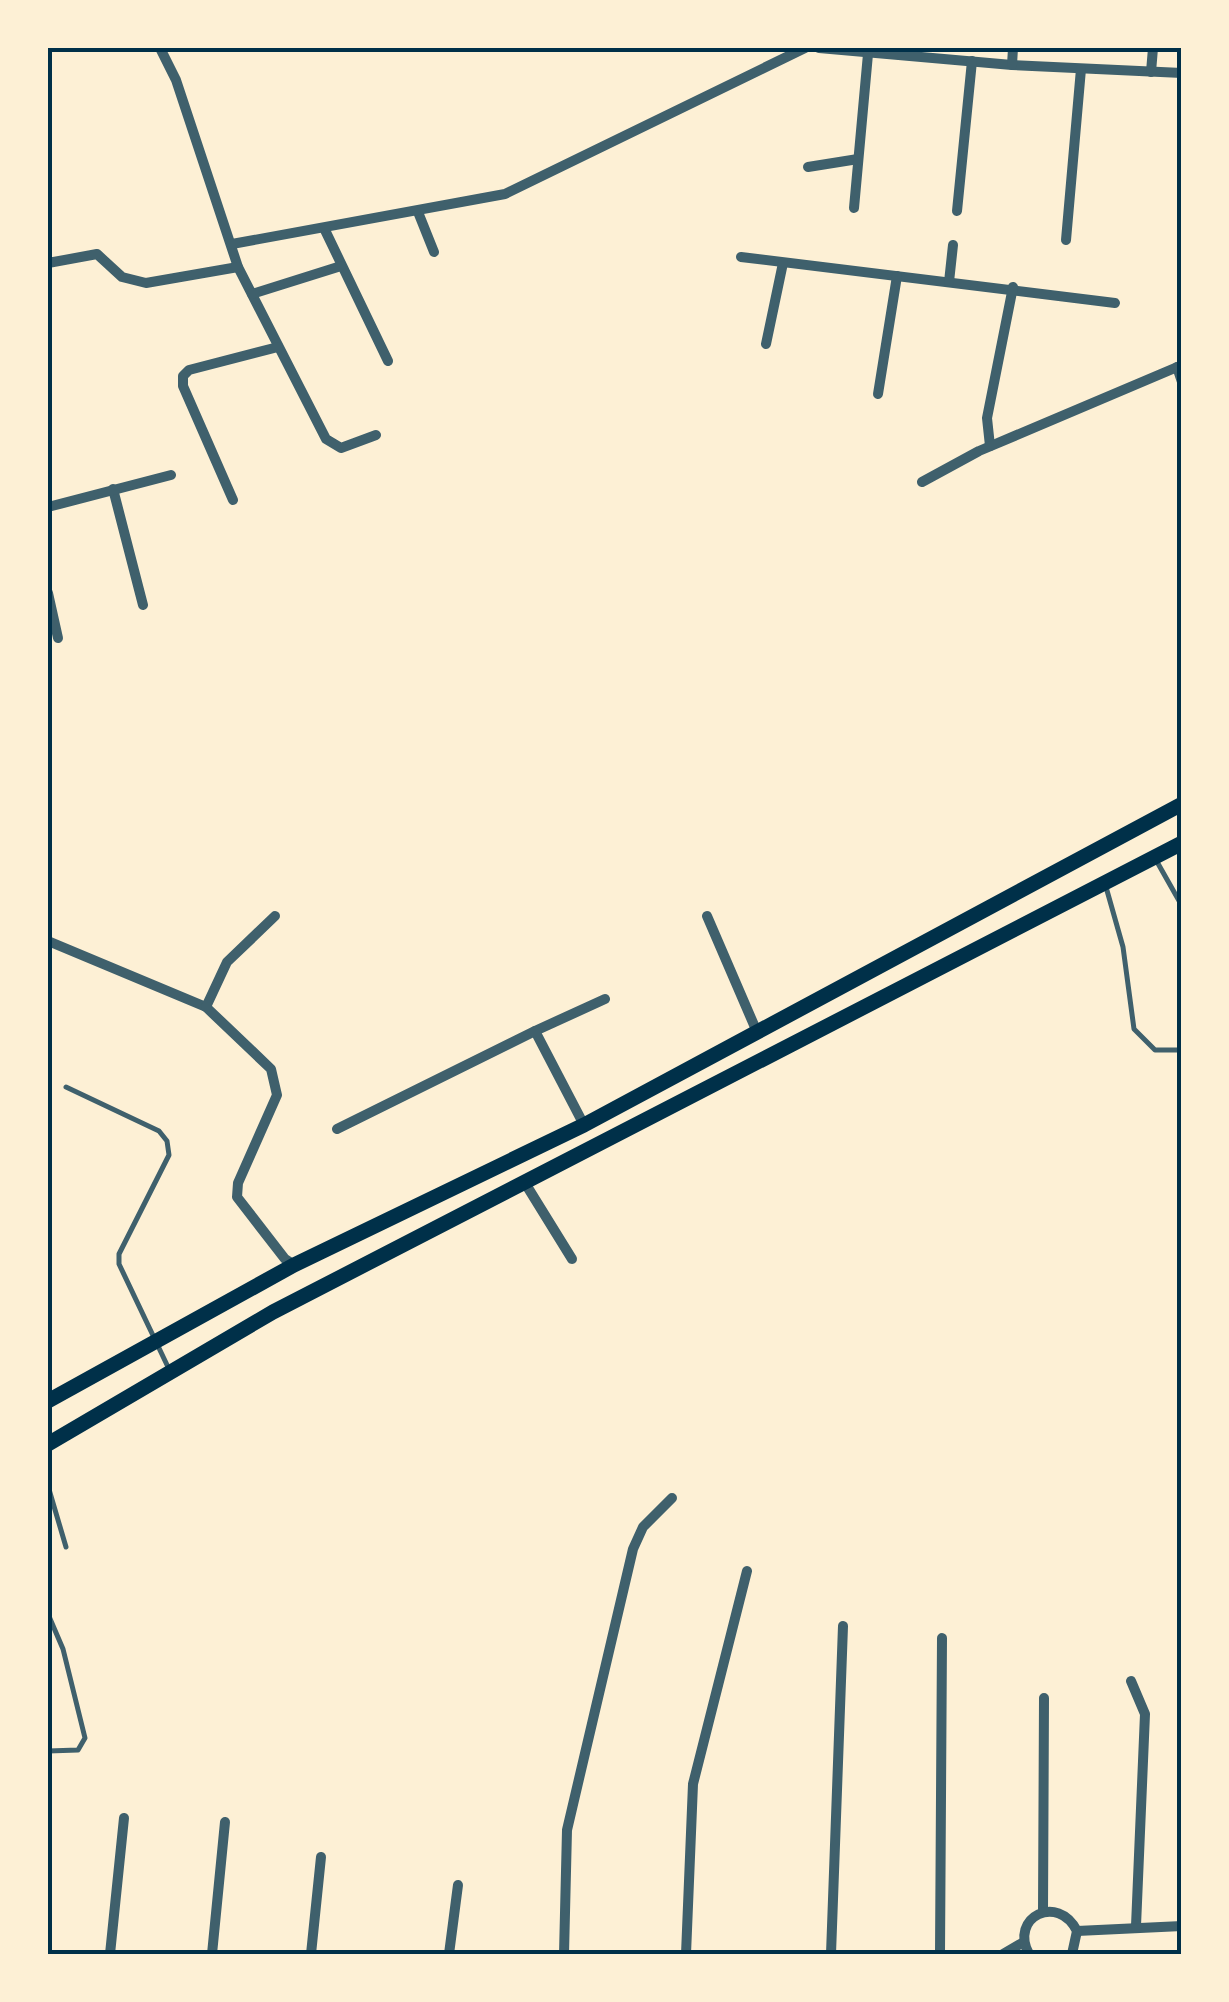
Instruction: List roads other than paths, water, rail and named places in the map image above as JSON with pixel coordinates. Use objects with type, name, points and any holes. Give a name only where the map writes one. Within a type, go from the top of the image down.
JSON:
[{"type":"main road","points":[[48,1401],[294,1265],[584,1125],[1182,804]]},
{"type":"main road","points":[[48,1444],[169,1370],[1182,843]]},
{"type":"street","points":[[160,48],[176,80],[238,267],[278,347],[335,448],[376,435]]},
{"type":"street","points":[[232,244],[477,202],[533,184],[804,48]]},
{"type":"street","points":[[819,48],[868,54],[913,52],[1012,65],[1182,73]]},
{"type":"street","points":[[1012,65],[1013,48]]},
{"type":"street","points":[[1151,72],[1153,48]]},
{"type":"street","points":[[854,208],[868,54]]},
{"type":"street","points":[[957,211],[972,61]]},
{"type":"street","points":[[1066,240],[1081,69]]},
{"type":"street","points":[[808,167],[858,158]]},
{"type":"street","points":[[418,212],[434,252]]},
{"type":"street","points":[[324,228],[388,361]]},
{"type":"street","points":[[949,282],[953,245]]},
{"type":"street","points":[[48,263],[97,254],[122,278],[146,283],[238,267]]},
{"type":"street","points":[[741,257],[1115,303]]},
{"type":"street","points":[[766,344],[783,263]]},
{"type":"street","points":[[252,294],[341,266]]},
{"type":"street","points":[[878,394],[896,276]]},
{"type":"street","points":[[990,446],[987,418],[1013,288]]},
{"type":"street","points":[[233,500],[183,386],[183,376],[189,370],[278,347]]},
{"type":"street","points":[[922,482],[990,446],[1179,366],[1182,382]]},
{"type":"street","points":[[48,506],[171,474]]},
{"type":"street","points":[[113,490],[143,606]]},
{"type":"street","points":[[48,593],[58,638]]},
{"type":"street","points":[[206,1007],[227,962],[275,916]]},
{"type":"street","points":[[708,916],[757,1032]]},
{"type":"street","points":[[48,942],[206,1007],[271,1069],[278,1083],[277,1096],[238,1183],[237,1197],[285,1259],[294,1265]]},
{"type":"street","points":[[337,1129],[604,999]]},
{"type":"street","points":[[535,1031],[584,1125]]},
{"type":"street","points":[[525,1182],[572,1259]]},
{"type":"street","points":[[564,1954],[566,1830],[633,1548],[643,1528],[672,1498]]},
{"type":"street","points":[[686,1954],[693,1784],[747,1571]]},
{"type":"street","points":[[831,1954],[842,1626]]},
{"type":"street","points":[[940,1954],[942,1638]]},
{"type":"street","points":[[1131,1681],[1144,1714],[1136,1926]]},
{"type":"street","points":[[1044,1698],[1044,1911]]},
{"type":"street","points":[[110,1954],[124,1818]]},
{"type":"street","points":[[212,1954],[226,1822]]},
{"type":"street","points":[[310,1954],[322,1857]]},
{"type":"street","points":[[449,1954],[458,1885]]},
{"type":"street","points":[[1029,1954],[1022,1943],[1026,1924],[1044,1911],[1064,1914],[1076,1931],[1072,1954]]},
{"type":"street","points":[[1076,1931],[1182,1926]]},
{"type":"street","points":[[1002,1954],[1022,1943]]},
{"type":"lane","points":[[1155,858],[1182,906]]},
{"type":"lane","points":[[1105,884],[1123,947],[1134,1029],[1155,1050],[1182,1050]]},
{"type":"lane","points":[[66,1087],[159,1131],[167,1141],[169,1156],[120,1254],[119,1264],[169,1370]]},
{"type":"lane","points":[[48,1486],[66,1547]]},
{"type":"lane","points":[[48,1614],[58,1634],[85,1738],[78,1750],[48,1751]]}]
